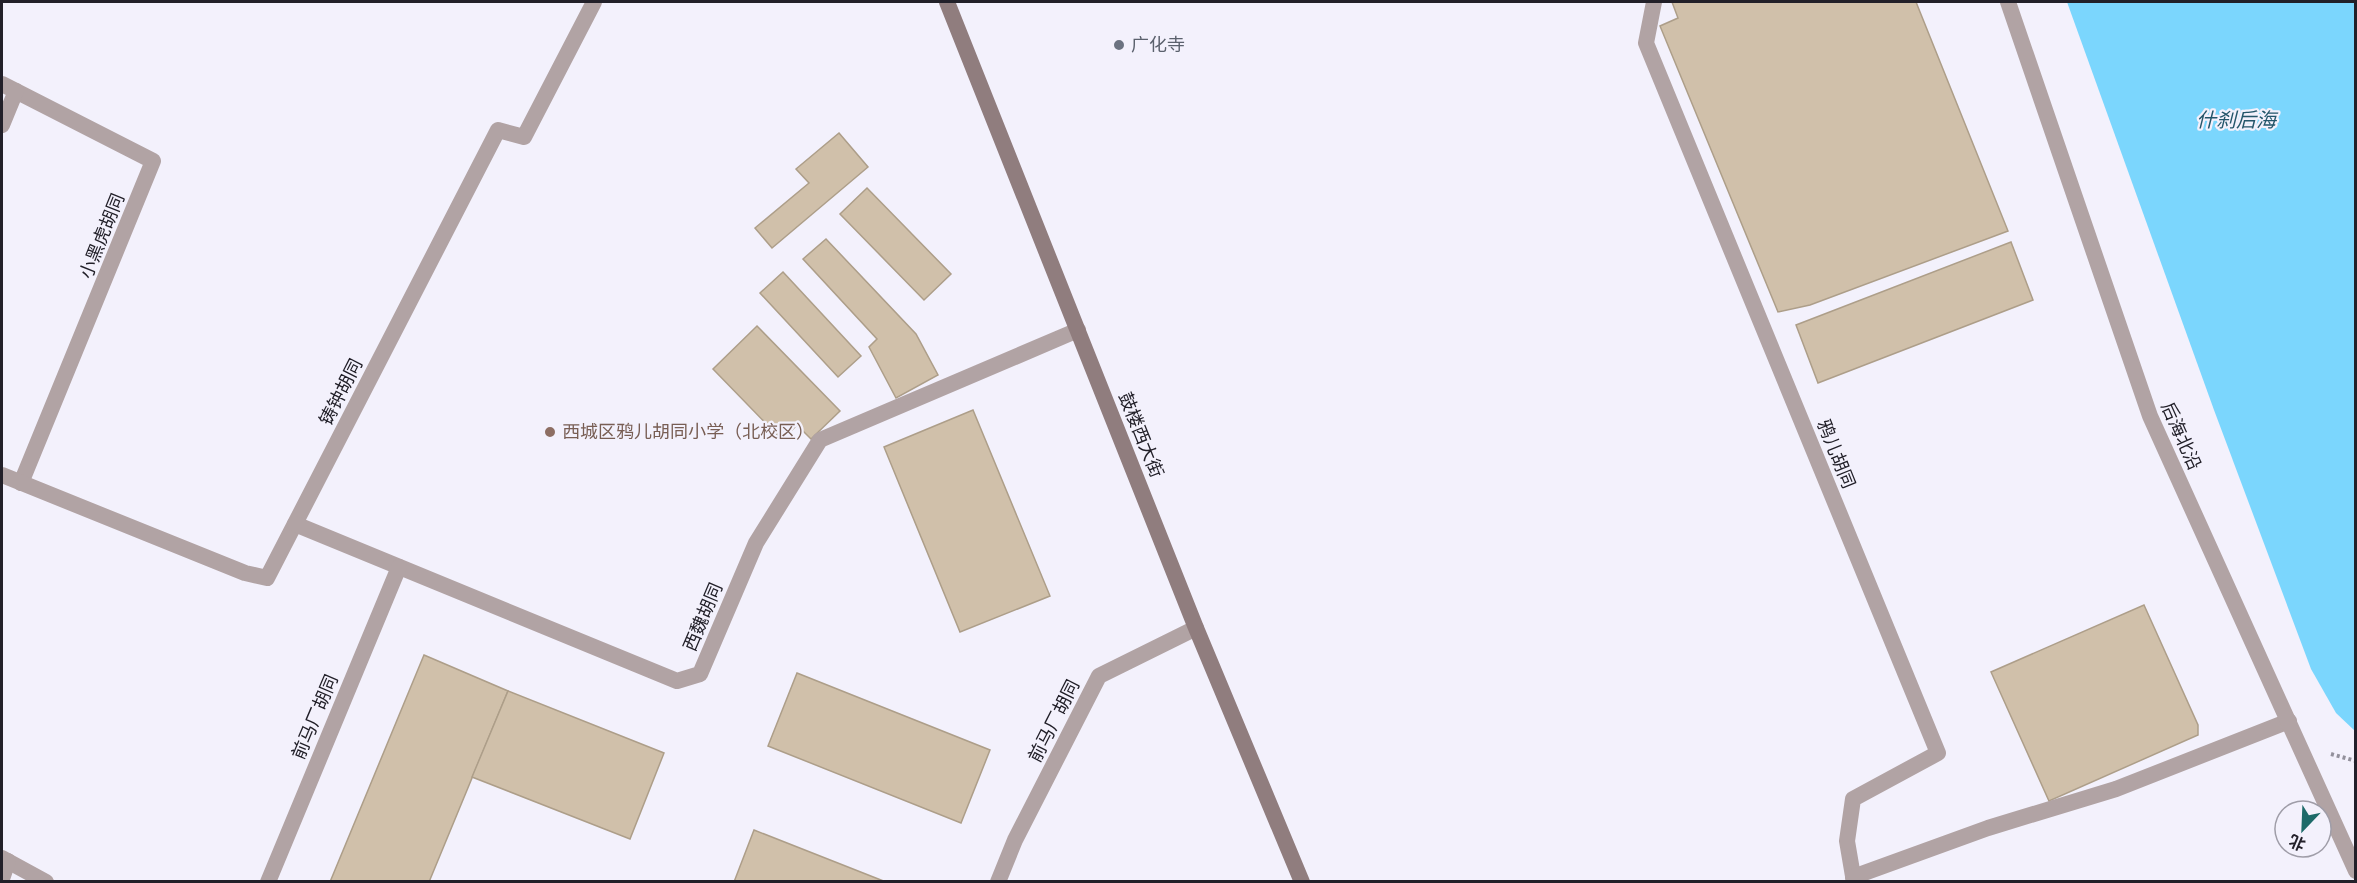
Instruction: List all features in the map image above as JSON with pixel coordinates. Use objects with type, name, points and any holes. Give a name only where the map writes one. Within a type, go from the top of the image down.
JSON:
[{"type":"main road","name":"鼓楼西大街","points":[[947,2],[1196,628],[1302,882]]},
{"type":"street","name":"铸钟胡同","points":[[2,475],[245,573],[267,578],[498,130],[524,137],[594,2]]},
{"type":"street","name":"鸦儿胡同","points":[[1654,2],[1646,43],[1938,753],[1853,799],[1847,841],[1854,879]]},
{"type":"street","name":"后海北沿","points":[[2008,2],[2150,416],[2289,721],[2296,743],[2335,820],[2355,871]]},
{"type":"street","points":[[2,125],[9,88]]},
{"type":"street","name":"小黑虎胡同","points":[[9,88],[153,162],[21,483]]},
{"type":"street","name":"西魏胡同","points":[[295,524],[677,681],[700,674],[756,543],[820,440],[1078,330]]},
{"type":"street","name":"前马厂胡同","points":[[268,882],[399,567]]},
{"type":"street","name":"前马厂胡同","points":[[998,882],[1015,840],[1099,676],[1196,628]]},
{"type":"street","points":[[1854,879],[1988,828],[2116,789],[2289,721]]},
{"type":"street","points":[[2,879],[5,860],[45,882]]},
{"type":"water","name":"什刹后海","points":[[2067,2],[2355,2],[2355,731],[2336,713],[2311,669],[2214,410]]},
{"type":"building","points":[[1672,2],[1916,2],[2008,231],[1810,305],[1778,312],[1660,26],[1678,18]]},
{"type":"building","points":[[839,133],[868,167],[772,248],[755,228],[809,183],[796,169]]},
{"type":"building","points":[[867,188],[951,274],[924,300],[840,214]]},
{"type":"building","points":[[826,239],[916,334],[938,375],[896,398],[869,347],[877,339],[803,259]]},
{"type":"building","points":[[2011,242],[2033,300],[1818,383],[1796,325]]},
{"type":"building","points":[[783,272],[861,356],[838,377],[760,293]]},
{"type":"building","points":[[757,326],[840,411],[811,439],[797,425],[782,440],[713,369]]},
{"type":"building","points":[[973,410],[1050,596],[960,632],[884,447]]},
{"type":"building","points":[[2144,605],[2198,725],[2198,735],[2049,801],[1991,672]]},
{"type":"building","points":[[424,655],[508,691],[429,882],[330,882]]},
{"type":"building","points":[[797,673],[990,750],[961,823],[768,746]]},
{"type":"building","points":[[508,691],[664,753],[630,839],[472,777]]},
{"type":"building","points":[[754,830],[886,882],[734,882]]},
{"type":"place","name":"广化寺","points":[[1119,45]]},
{"type":"place","name":"西城区鸦儿胡同小学（北校区）","points":[[550,432]]}]
